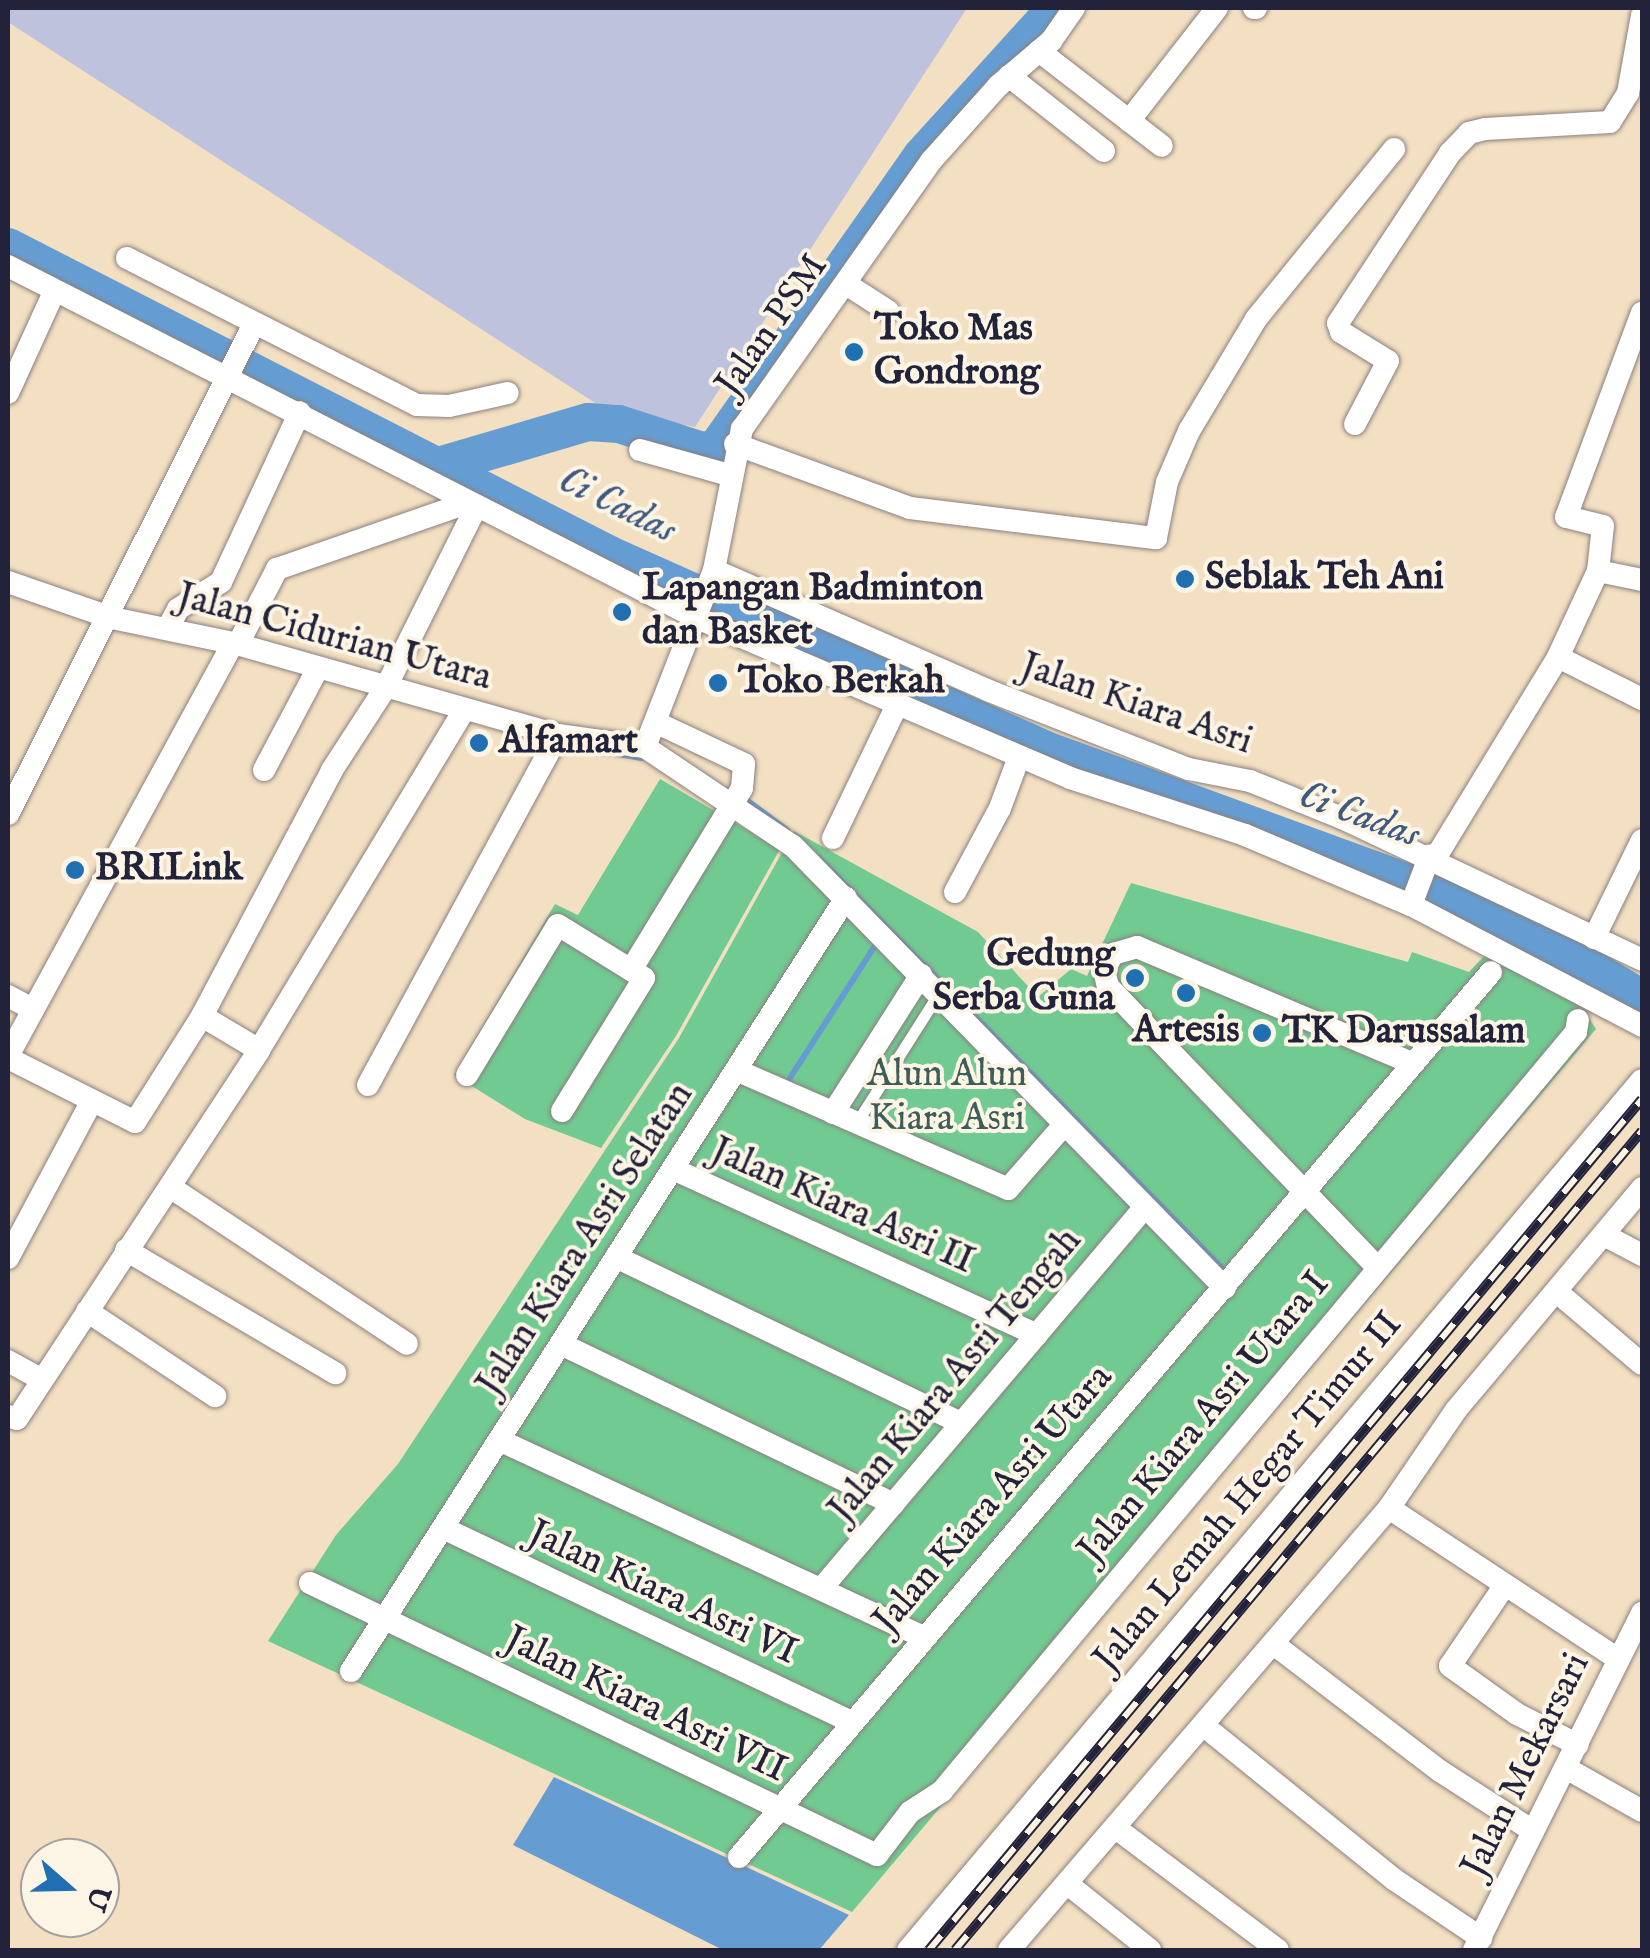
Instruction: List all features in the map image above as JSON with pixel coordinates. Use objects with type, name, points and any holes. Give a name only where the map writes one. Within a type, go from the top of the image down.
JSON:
[{"type":"street","name":"Jalan PSM","points":[[645,748],[712,576],[735,444],[931,161],[1009,76],[1038,52],[1074,8]]},
{"type":"street","points":[[1129,121],[1217,8]]},
{"type":"street","points":[[1355,424],[1388,361],[1340,332],[1338,322],[1450,153],[1469,133],[1485,129],[1610,122],[1635,96],[1642,15]]},
{"type":"street","points":[[1038,52],[1162,146]]},
{"type":"street","points":[[1009,76],[1104,151]]},
{"type":"street","points":[[735,444],[910,508],[1156,538],[1167,482],[1189,431],[1256,319],[1394,149]]},
{"type":"street","points":[[127,258],[250,332],[417,404],[449,406],[508,393]]},
{"type":"street","points":[[8,266],[54,292],[230,371],[471,505],[698,615],[1019,757],[1246,835],[1412,903],[1642,1026]]},
{"type":"street","points":[[846,284],[888,311]]},
{"type":"street","points":[[8,394],[54,292]]},
{"type":"street","points":[[1412,903],[1430,860],[1558,656],[1598,571],[1602,526],[1566,516],[1642,313]]},
{"type":"street","points":[[8,814],[112,618],[250,332]]},
{"type":"street","points":[[168,628],[178,610],[221,582],[300,412]]},
{"type":"street","points":[[640,450],[729,475]]},
{"type":"street","points":[[471,505],[386,687],[332,770],[202,1016],[139,1120],[92,1101],[8,1057],[31,1008],[277,569],[471,505]]},
{"type":"street","points":[[1598,571],[1642,580]]},
{"type":"street","name":"Jalan Kiara Asri","points":[[712,576],[1189,768],[1250,782],[1430,860],[1642,960]]},
{"type":"street","name":"Jalan Cidurian Utara","points":[[8,582],[112,618],[236,643],[558,735],[645,748]]},
{"type":"street","points":[[1558,656],[1642,699]]},
{"type":"street","points":[[264,770],[318,668]]},
{"type":"street","points":[[833,838],[897,704]]},
{"type":"street","points":[[8,1416],[17,1419],[259,1050],[464,710]]},
{"type":"street","points":[[631,970],[733,802],[748,768],[655,722]]},
{"type":"street","points":[[368,1084],[558,735]]},
{"type":"street","points":[[645,748],[733,802],[793,846],[1224,1288]]},
{"type":"street","points":[[955,892],[1000,808],[1019,757]]},
{"type":"street","points":[[1594,938],[1642,840]]},
{"type":"street","name":"Jalan Kiara Asri Selatan","points":[[351,1671],[846,898]]},
{"type":"street","points":[[468,1074],[558,925],[644,978],[562,1111]]},
{"type":"street","points":[[1376,1266],[1108,988],[1104,970],[1113,954],[1137,947],[1412,1063]]},
{"type":"street","name":"Jalan Kiara Asri Utara","points":[[740,1856],[922,1636],[1491,972]]},
{"type":"street","points":[[833,1113],[921,974]]},
{"type":"street","points":[[8,996],[31,1008]]},
{"type":"street","points":[[202,1016],[259,1050]]},
{"type":"street","name":"Jalan Kiara Asri Utara I","points":[[876,1855],[910,1812],[942,1791],[1376,1266],[1576,1032],[1578,1020]]},
{"type":"street","points":[[736,1070],[1008,1190],[1064,1125]]},
{"type":"street","name":"Jalan Lemah Hegar Timur II","points":[[908,1950],[1642,1080]]},
{"type":"street","points":[[8,1258],[92,1101]]},
{"type":"street","name":"Jalan Kiara Asri II","points":[[672,1168],[1036,1334]]},
{"type":"street","points":[[170,1187],[407,1344]]},
{"type":"street","points":[[1013,1947],[1078,1892],[1204,1726],[1389,1508],[1456,1410],[1642,1188]]},
{"type":"street","name":"Jalan Kiara Asri Tengah","points":[[821,1590],[1144,1208]]},
{"type":"street","points":[[1604,1235],[1642,1255]]},
{"type":"street","points":[[126,1250],[335,1373]]},
{"type":"street","points":[[616,1257],[962,1424]]},
{"type":"street","points":[[1558,1292],[1642,1364]]},
{"type":"street","points":[[87,1310],[215,1396]]},
{"type":"street","points":[[561,1344],[893,1504]]},
{"type":"street","points":[[8,1361],[42,1380]]},
{"type":"street","points":[[499,1440],[922,1636]]},
{"type":"street","points":[[1389,1508],[1502,1588],[1618,1660]]},
{"type":"street","name":"Jalan Kiara Asri VI","points":[[443,1528],[851,1722]]},
{"type":"street","name":"Jalan Kiara Asri VII","points":[[310,1583],[876,1855]]},
{"type":"street","points":[[1502,1588],[1450,1666],[1517,1714],[1578,1745]]},
{"type":"street","name":"Jalan Mekarsari","points":[[1478,1944],[1642,1613]]},
{"type":"street","points":[[1275,1645],[1440,1770],[1534,1832]]},
{"type":"street","points":[[1204,1726],[1478,1944]]},
{"type":"street","points":[[1566,1768],[1642,1811]]},
{"type":"street","points":[[1125,1835],[1278,1950]]},
{"type":"street","points":[[1078,1892],[1150,1950]]},
{"type":"lane","points":[[857,1122],[940,993]]},
{"type":"shaded area","points":[[8,8],[967,8],[695,427],[606,410],[8,22]]},
{"type":"green space","points":[[660,779],[780,849],[676,1036],[601,1148],[525,1119],[454,1075],[555,904],[578,915]]},
{"type":"green space","name":"Alun Alun Kiara Asri","points":[[794,831],[978,932],[1038,997],[1071,969],[1087,976],[1131,883],[1408,962],[1412,952],[1469,972],[1486,954],[1579,1003],[1596,1029],[852,1912],[268,1641],[336,1535],[398,1464],[679,1038]]},
{"type":"water","points":[[554,1777],[849,1915],[819,1950],[723,1950],[513,1845]]},
{"type":"waterway","points":[[442,465],[588,422],[619,424],[702,451],[716,449],[922,156],[1056,8]]},
{"type":"waterway","name":"Ci Cadas","points":[[8,247],[610,555],[1043,749],[1443,895],[1558,948],[1642,999]]},
{"type":"waterway","points":[[613,753],[642,758]]},
{"type":"waterway","points":[[741,796],[787,830]]},
{"type":"waterway","points":[[819,858],[1221,1267]]},
{"type":"waterway","points":[[790,1078],[878,941]]},
{"type":"railway","points":[[929,1950],[1642,1099]]},
{"type":"railway","points":[[955,1950],[1642,1131]]},
{"type":"place","name":"Toko Mas Gondrong","points":[[854,352]]},
{"type":"place","name":"Seblak Teh Ani","points":[[1185,579]]},
{"type":"place","name":"Lapangan Badminton dan Basket","points":[[622,612]]},
{"type":"place","name":"Toko Berkah","points":[[718,683]]},
{"type":"place","name":"Alfamart","points":[[479,743]]},
{"type":"place","name":"BRILink","points":[[75,870]]},
{"type":"place","name":"Gedung Serba Guna","points":[[1135,978]]},
{"type":"place","name":"Artesis","points":[[1186,993]]},
{"type":"place","name":"TK Darussalam","points":[[1262,1033]]}]
